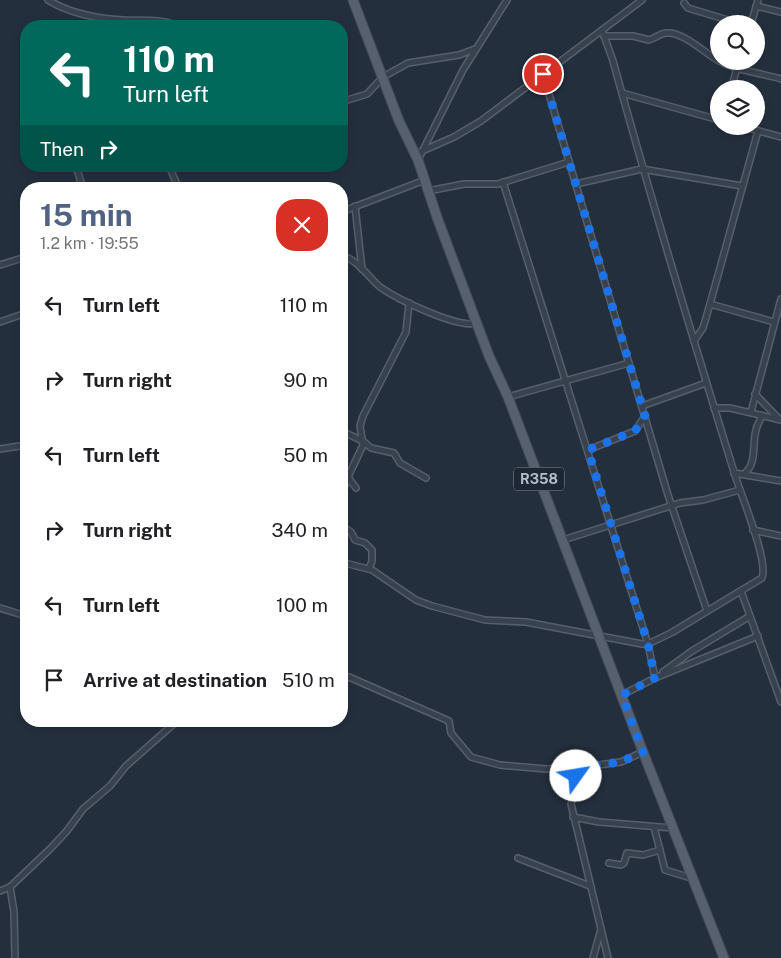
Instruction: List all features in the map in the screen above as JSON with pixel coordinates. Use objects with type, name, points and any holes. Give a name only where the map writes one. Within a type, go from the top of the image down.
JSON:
[{"type":"main road","name":"R358","points":[[353,0],[399,121],[420,155],[428,191],[477,323],[508,397],[691,878],[724,958]]},
{"type":"street","points":[[48,0],[91,16],[116,20]]},
{"type":"street","points":[[420,155],[475,49],[507,0]]},
{"type":"street","points":[[420,155],[481,121],[543,74],[603,33],[642,0]]},
{"type":"street","points":[[754,15],[758,0]]},
{"type":"street","points":[[684,3],[688,8],[711,15]]},
{"type":"street","points":[[756,6],[781,12]]},
{"type":"street","points":[[603,33],[633,36],[649,40],[663,34],[677,33],[710,56]]},
{"type":"street","points":[[348,564],[368,569],[416,600],[432,606],[485,620],[526,622],[648,644],[671,633],[741,591],[759,580],[763,575],[763,564],[753,530],[706,383],[603,33]]},
{"type":"street","points":[[348,100],[367,94],[383,76],[408,63],[459,55],[475,49]]},
{"type":"street","points":[[748,70],[781,79]]},
{"type":"street","points":[[543,74],[610,293],[628,364],[672,507],[707,611]]},
{"type":"street","points":[[622,93],[710,117]]},
{"type":"street","points":[[765,133],[781,137]]},
{"type":"street","points":[[694,341],[703,328],[757,135]]},
{"type":"street","points":[[428,191],[464,184],[491,185],[569,162]]},
{"type":"street","points":[[576,184],[642,169],[742,186]]},
{"type":"street","points":[[348,209],[425,180]]},
{"type":"street","points":[[503,182],[648,644],[655,677]]},
{"type":"street","points":[[355,206],[362,270]]},
{"type":"street","points":[[348,258],[354,260],[381,287],[409,303],[451,322],[477,323]]},
{"type":"street","points":[[0,266],[20,259]]},
{"type":"street","points":[[751,412],[781,299]]},
{"type":"street","points":[[356,488],[348,478],[363,441],[360,424],[373,393],[404,338],[409,303]]},
{"type":"street","points":[[710,304],[774,322]]},
{"type":"street","points":[[0,322],[20,315]]},
{"type":"street","points":[[508,397],[628,364]]},
{"type":"street","points":[[642,406],[706,383]]},
{"type":"street","points":[[755,394],[780,420]]},
{"type":"street","points":[[714,408],[730,408],[780,420]]},
{"type":"street","points":[[745,473],[750,468],[754,453],[756,431],[761,415]]},
{"type":"street","points":[[588,450],[635,431],[645,416]]},
{"type":"street","points":[[348,434],[363,441],[371,448],[394,453],[400,463],[426,478]]},
{"type":"street","points":[[0,449],[20,446]]},
{"type":"street","points":[[734,473],[745,473],[781,481]]},
{"type":"street","points":[[563,540],[610,524],[740,490]]},
{"type":"street","points":[[348,530],[355,540],[365,543],[372,550],[372,561],[368,569]]},
{"type":"street","points":[[753,530],[781,536]]},
{"type":"street","points":[[741,591],[781,702]]},
{"type":"street","points":[[0,608],[20,614]]},
{"type":"street","points":[[622,695],[655,677],[750,616]]},
{"type":"street","points":[[655,677],[758,636]]},
{"type":"street","points":[[349,678],[449,721],[451,734],[474,759],[541,769],[575,768],[621,762],[643,752]]},
{"type":"street","points":[[0,891],[10,887],[55,844],[83,809],[110,786],[126,766],[171,727]]},
{"type":"street","points":[[575,768],[576,787],[571,802],[573,816],[608,958]]},
{"type":"street","points":[[573,816],[599,822],[673,828]]},
{"type":"street","points":[[654,827],[665,870],[691,878]]},
{"type":"street","points":[[609,862],[621,865],[624,863],[627,853],[643,855],[660,850]]},
{"type":"street","points":[[518,858],[590,886]]},
{"type":"street","points":[[10,887],[14,912],[15,958]]},
{"type":"street","points":[[593,958],[602,929]]},
{"type":"route","points":[[543,74],[610,293],[628,364],[645,416],[635,431],[607,444],[588,450],[648,644],[655,678],[622,695],[643,752],[621,762],[575,768],[576,776]]}]
